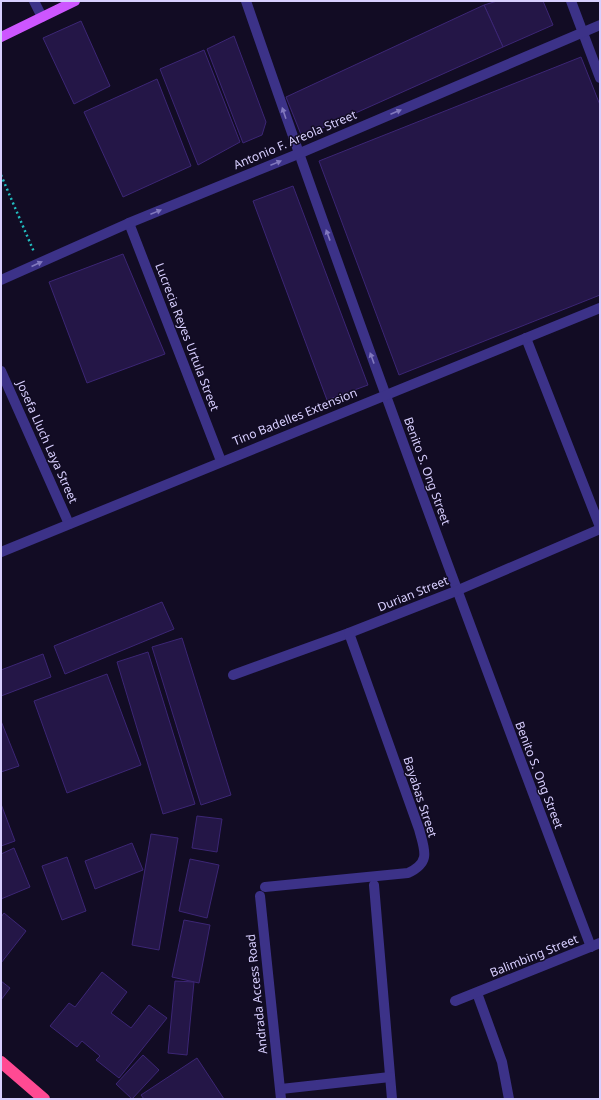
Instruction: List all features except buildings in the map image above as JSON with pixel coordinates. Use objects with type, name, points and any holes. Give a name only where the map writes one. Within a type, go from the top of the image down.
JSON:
[{"type":"highway","points":[[1,1062],[44,1099]]},
{"type":"main road","points":[[1,37],[75,1]]},
{"type":"street","points":[[34,1],[42,17]]},
{"type":"street","name":"Benito S. Ong Street","points":[[246,1],[298,154],[456,591],[595,945]]},
{"type":"street","points":[[571,1],[600,78]]},
{"type":"street","name":"Antonio F. Areola Street","points":[[1,280],[129,223],[298,154],[600,24]]},
{"type":"street","name":"Lucrecia Reyes Urtula Street","points":[[129,223],[221,461]]},
{"type":"street","name":"Tino Badelles Extension","points":[[1,552],[385,394],[600,308]]},
{"type":"street","points":[[526,338],[600,528]]},
{"type":"street","name":"Josefa Lluch Laya Street","points":[[1,371],[69,524]]},
{"type":"street","name":"Durian Street","points":[[233,675],[349,633],[456,591],[600,528]]},
{"type":"street","name":"Bayabas Street","points":[[263,892],[408,873],[417,869],[423,862],[425,855],[419,829],[349,633]]},
{"type":"street","points":[[374,885],[392,1099]]},
{"type":"street","name":"Andrada Access Road","points":[[263,892],[281,1094],[390,1077]]},
{"type":"street","name":"Balimbing Street","points":[[455,1002],[595,945]]},
{"type":"street","points":[[477,993],[502,1062],[509,1099]]},
{"type":"path","points":[[1,175],[39,263]]}]
